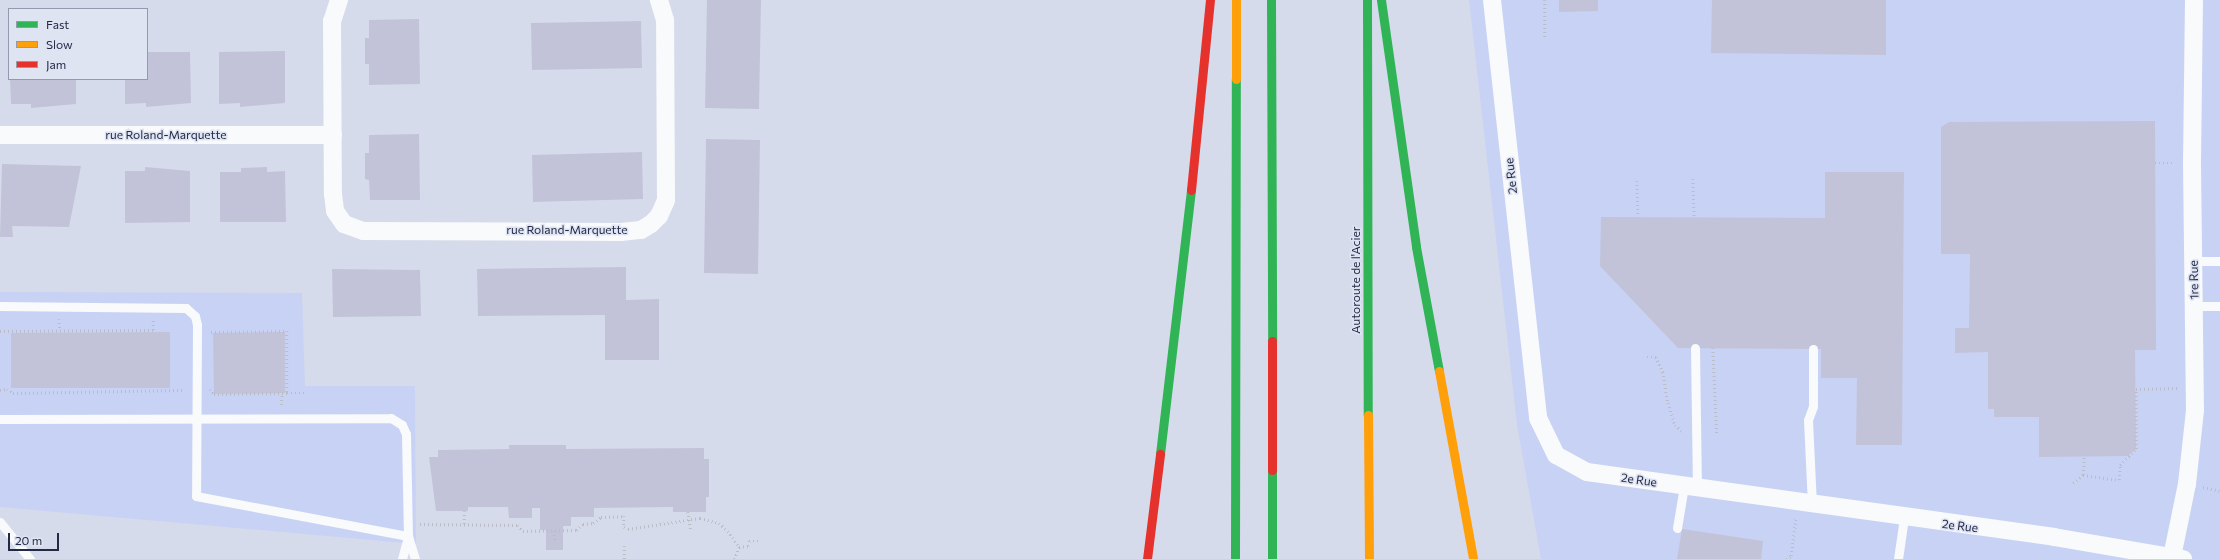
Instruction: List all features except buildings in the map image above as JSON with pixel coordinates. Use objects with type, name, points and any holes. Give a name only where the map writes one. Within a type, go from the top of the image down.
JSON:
[{"type":"highway","points":[[1147,559],[1189,216],[1210,0]]},
{"type":"highway","points":[[1235,559],[1236,0]]},
{"type":"highway","points":[[1271,0],[1272,559]]},
{"type":"highway","name":"Autoroute de l'Acier","points":[[1367,0],[1368,559]]},
{"type":"highway","points":[[1381,0],[1416,247],[1473,559]]},
{"type":"street","name":"rue Roland-Marquette","points":[[339,0],[332,21],[334,206],[340,220],[353,229],[641,230],[656,220],[666,200],[665,20],[659,0]]},
{"type":"street","name":"2e Rue","points":[[1492,0],[1538,418],[1556,455],[1587,472],[1904,518],[2054,537],[2175,558]]},
{"type":"street","name":"1re Rue","points":[[2175,558],[2191,454],[2195,388],[2194,0]]},
{"type":"street","name":"rue Roland-Marquette","points":[[0,135],[333,135]]},
{"type":"lane","points":[[2194,261],[2220,261]]},
{"type":"lane","points":[[0,306],[186,308],[195,316],[197,325],[196,496],[408,536]]},
{"type":"lane","points":[[2194,306],[2220,306]]},
{"type":"lane","points":[[1677,528],[1690,487],[1696,435],[1695,348]]},
{"type":"lane","points":[[1805,504],[1808,420],[1814,406],[1813,349]]},
{"type":"lane","points":[[0,419],[197,418],[395,420],[402,425],[406,434],[408,536],[402,559]]},
{"type":"lane","points":[[1898,559],[1904,518]]},
{"type":"lane","points":[[0,522],[30,559]]},
{"type":"lane","points":[[408,536],[415,559]]},
{"type":"path","points":[[1545,0],[1545,37]]},
{"type":"path","points":[[1693,179],[1694,217]]},
{"type":"path","points":[[1637,181],[1638,217]]},
{"type":"path","points":[[0,331],[153,330],[153,314]]},
{"type":"path","points":[[59,317],[60,331]]},
{"type":"path","points":[[210,338],[210,331],[287,331],[287,393]]},
{"type":"path","points":[[1713,348],[1717,435]]},
{"type":"path","points":[[1647,357],[1656,357],[1663,372],[1668,403],[1675,425],[1686,435],[1696,435]]},
{"type":"path","points":[[210,383],[210,390],[214,394],[304,393]]},
{"type":"path","points":[[2083,475],[2119,480],[2120,465],[2136,449],[2136,389],[2195,388]]},
{"type":"path","points":[[0,390],[7,389],[13,393],[186,390]]},
{"type":"path","points":[[281,410],[282,393]]},
{"type":"path","points":[[2074,483],[2083,475],[2084,456]]},
{"type":"path","points":[[2203,487],[2220,491]]},
{"type":"path","points":[[1786,559],[1791,556],[1805,504]]},
{"type":"path","points":[[464,511],[464,524]]},
{"type":"path","points":[[688,512],[691,531]]},
{"type":"path","points":[[418,524],[518,525],[523,531],[554,531],[576,530],[583,524],[593,523],[601,517],[624,516],[624,527],[628,530],[689,519],[706,518],[719,523],[728,531],[739,548]]},
{"type":"path","points":[[554,531],[555,540]]},
{"type":"path","points":[[739,548],[748,546],[749,541],[760,541]]},
{"type":"path","points":[[624,546],[624,559]]},
{"type":"path","points":[[734,559],[739,548]]},
{"type":"path","points":[[1791,556],[1794,559]]},
{"type":"shaded area","points":[[1469,0],[2220,0],[2220,559],[1541,559],[1517,425]]},
{"type":"shaded area","points":[[0,292],[302,293],[305,386],[415,386],[416,544],[0,507]]},
{"type":"traffic: fast","points":[[1271,0],[1272,341]]},
{"type":"traffic: fast","points":[[1367,0],[1368,415]]},
{"type":"traffic: fast","points":[[1381,0],[1416,247],[1439,371]]},
{"type":"traffic: fast","points":[[1235,559],[1236,79]]},
{"type":"traffic: fast","points":[[1160,454],[1191,190]]},
{"type":"traffic: fast","points":[[1272,470],[1272,559]]},
{"type":"traffic: slow","points":[[1236,0],[1236,79]]},
{"type":"traffic: slow","points":[[1439,371],[1473,559]]},
{"type":"traffic: slow","points":[[1368,415],[1369,559]]},
{"type":"traffic: jam","points":[[1191,190],[1210,0]]},
{"type":"traffic: jam","points":[[1272,341],[1272,470]]},
{"type":"traffic: jam","points":[[1147,559],[1160,454]]}]
